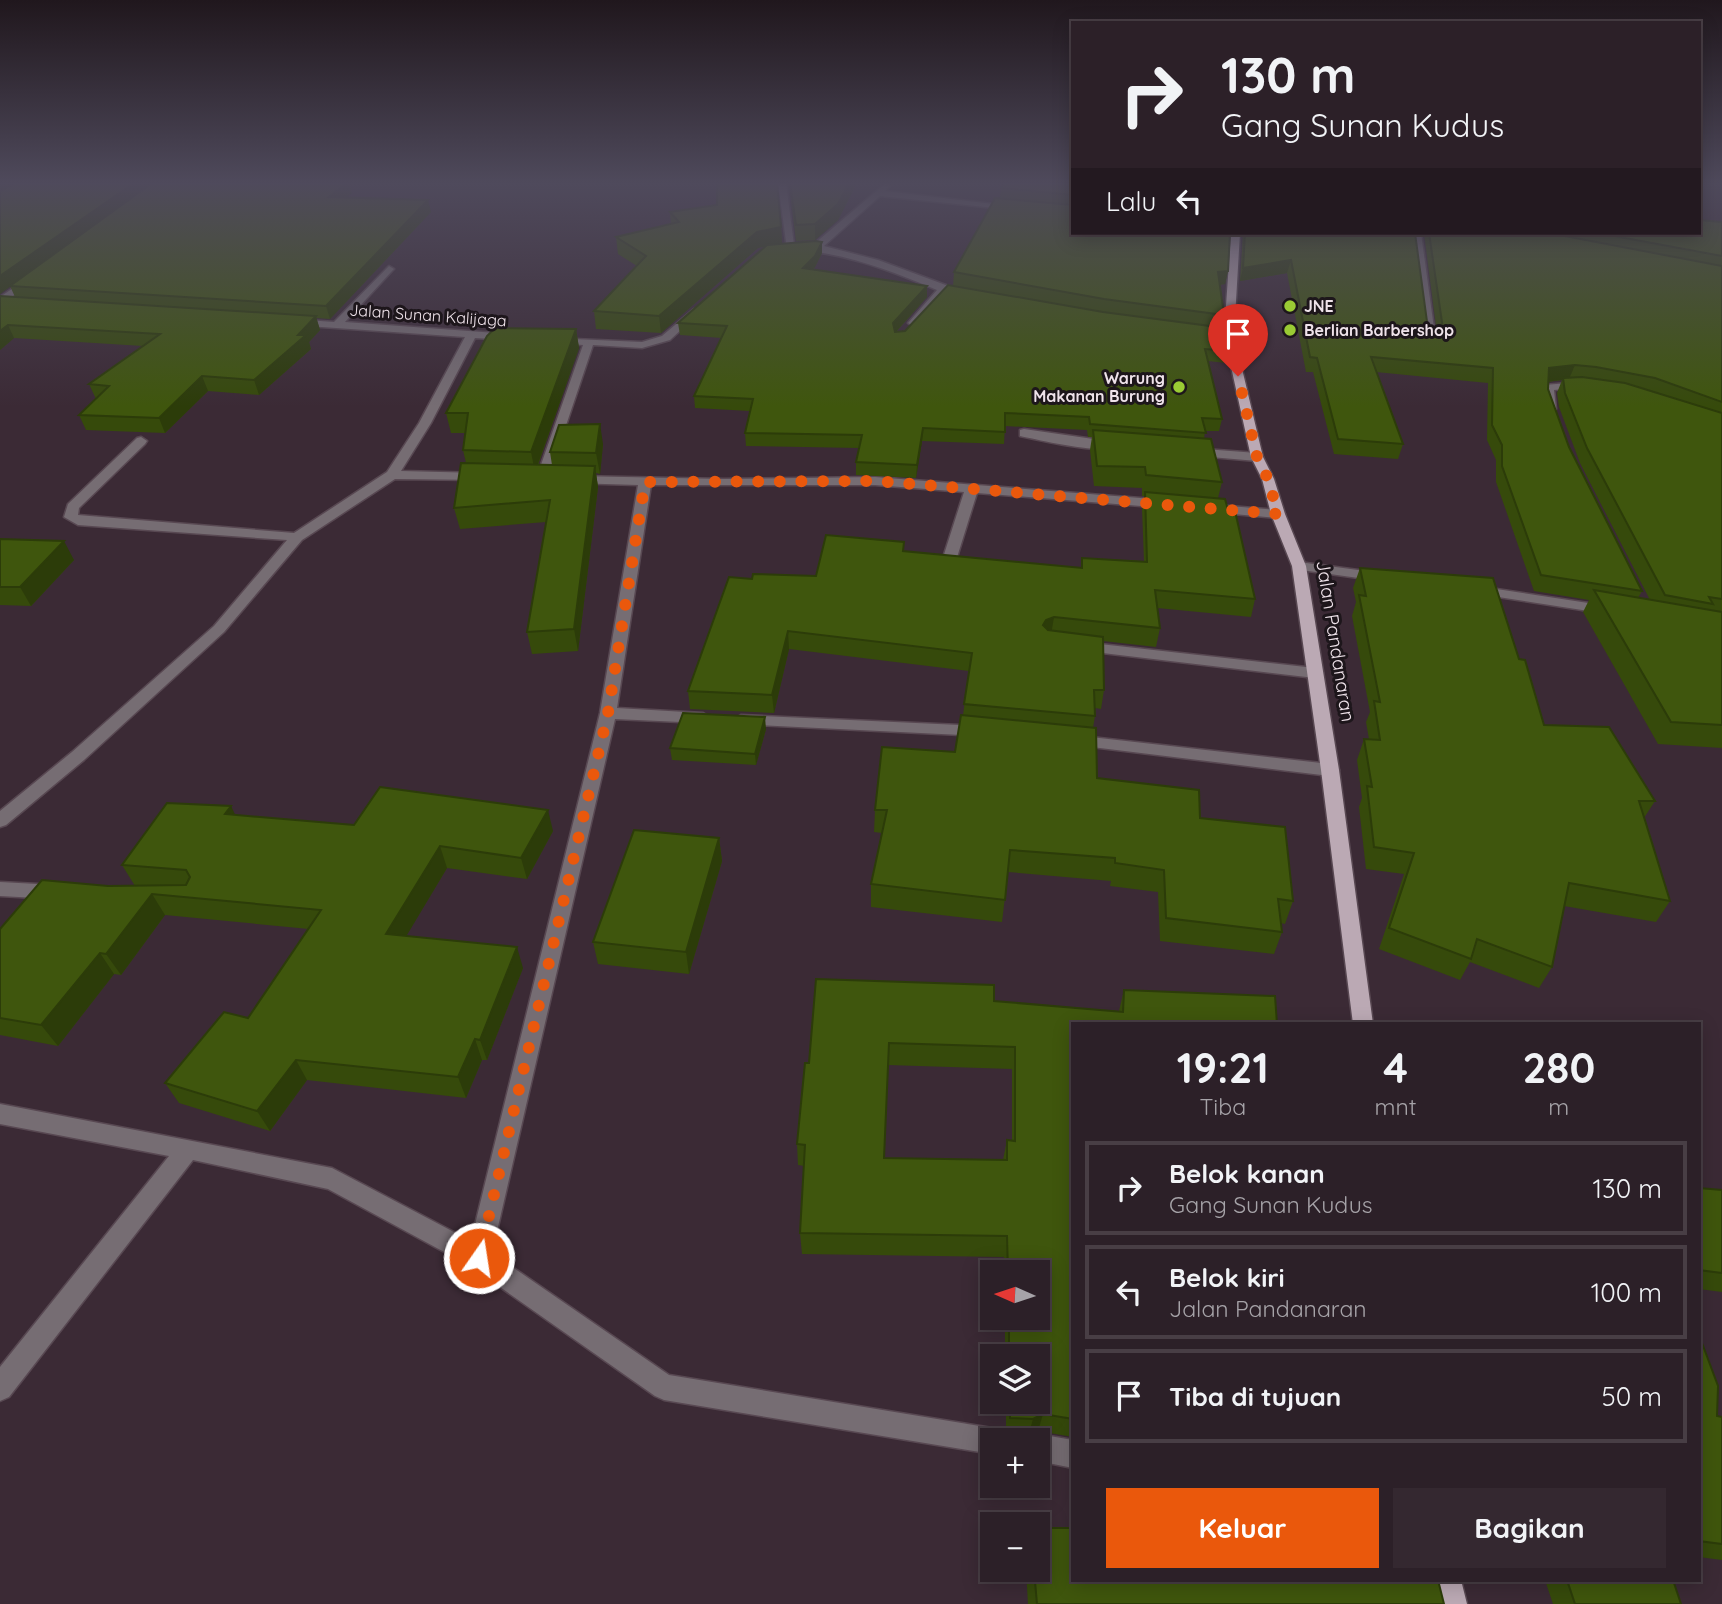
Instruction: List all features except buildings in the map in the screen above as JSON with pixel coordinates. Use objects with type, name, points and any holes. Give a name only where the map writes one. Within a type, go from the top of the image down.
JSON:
[{"type":"main road","name":"Jalan Pandanaran","points":[[1233,258],[1222,334],[1257,457],[1268,479],[1278,514],[1299,566],[1330,770],[1363,1022]]},
{"type":"main road","points":[[1446,1582],[1452,1604]]},
{"type":"street","points":[[852,258],[943,289],[975,295]]},
{"type":"street","points":[[1419,258],[1431,343]]},
{"type":"street","points":[[337,325],[389,269]]},
{"type":"street","points":[[0,302],[44,270]]},
{"type":"street","points":[[908,329],[943,289]]},
{"type":"street","points":[[0,302],[24,303]]},
{"type":"street","points":[[537,339],[642,345],[666,338],[701,306]]},
{"type":"street","name":"Jalan Sunan Kalijaga","points":[[279,321],[524,338]]},
{"type":"street","points":[[0,821],[78,756],[219,629],[297,537],[392,475],[425,423],[472,334]]},
{"type":"street","points":[[589,342],[548,479],[645,482],[875,481],[1278,514]]},
{"type":"street","points":[[1554,419],[1548,387],[1578,384],[1589,387]]},
{"type":"street","points":[[1024,433],[1080,443],[1134,448]]},
{"type":"street","points":[[141,441],[73,507],[71,517],[78,521],[297,537]]},
{"type":"street","points":[[1175,451],[1257,457]]},
{"type":"street","points":[[392,475],[490,478]]},
{"type":"street","points":[[479,1258],[608,713],[645,482]]},
{"type":"street","points":[[947,567],[972,488]]},
{"type":"street","points":[[1299,566],[1394,579]]},
{"type":"street","points":[[1462,588],[1622,613]]},
{"type":"street","points":[[1065,645],[1315,673]]},
{"type":"street","points":[[608,713],[1001,732]]},
{"type":"street","points":[[1056,738],[1330,770]]},
{"type":"street","points":[[0,889],[81,894]]},
{"type":"street","points":[[0,1114],[332,1179],[479,1258],[664,1387],[980,1439]]},
{"type":"street","points":[[0,1388],[187,1149]]},
{"type":"street","points":[[1050,1450],[1071,1454]]},
{"type":"place","name":"JNE","points":[[1290,306]]},
{"type":"place","name":"Berlian Barbershop","points":[[1290,330]]},
{"type":"place","name":"Warung Makanan Burung","points":[[1179,387]]},
{"type":"route","points":[[479,1258],[608,713],[645,482],[875,481],[1278,514],[1268,479],[1257,457],[1238,376]]}]
